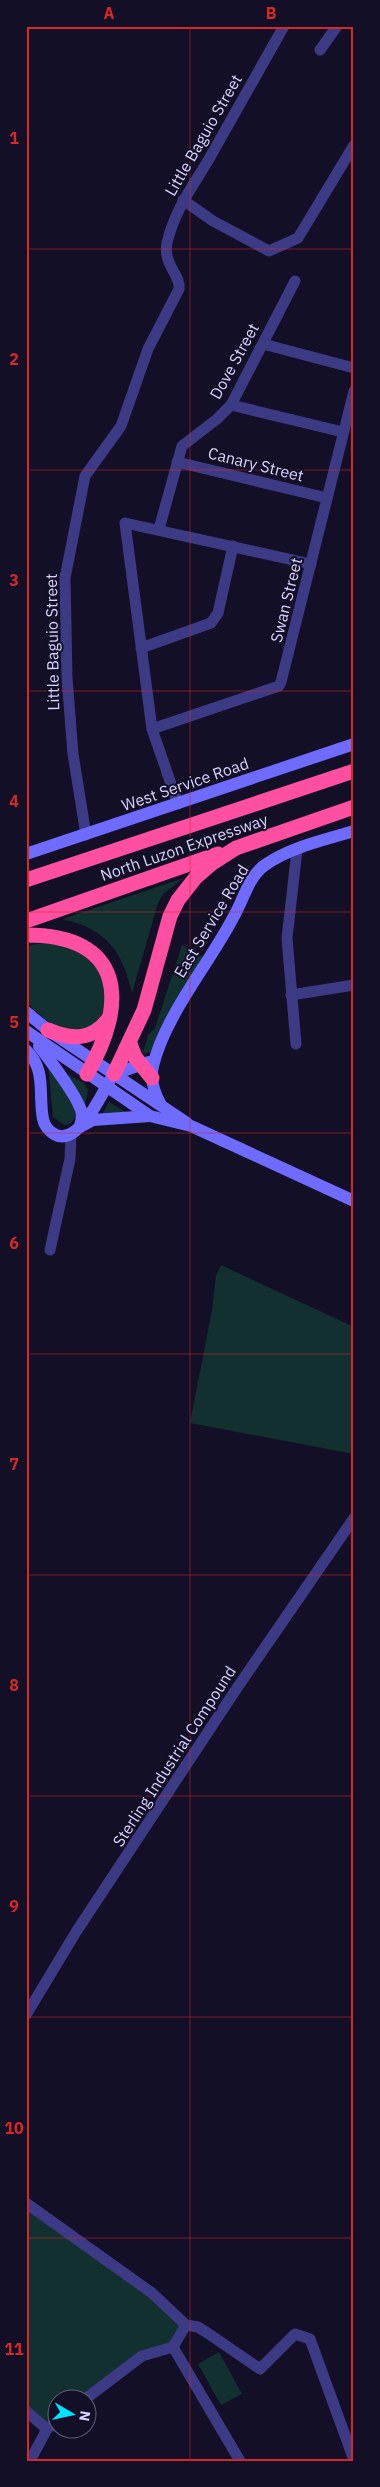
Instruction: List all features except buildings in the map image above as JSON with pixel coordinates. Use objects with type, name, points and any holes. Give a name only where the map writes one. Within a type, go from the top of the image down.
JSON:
[{"type":"highway","name":"North Luzon Expressway","points":[[26,880],[354,771]]},
{"type":"highway","name":"North Luzon Expressway","points":[[26,921],[354,807]]},
{"type":"highway","points":[[110,1080],[130,1044],[151,988],[170,916],[178,900],[196,877],[211,864],[236,848]]},
{"type":"highway","points":[[26,935],[66,939],[92,953],[106,969],[111,981],[113,994],[111,1015],[95,1061],[87,1074]]},
{"type":"highway","points":[[48,1030],[64,1037],[83,1036],[103,1027],[111,1015]]},
{"type":"highway","points":[[130,1044],[140,1066],[152,1078]]},
{"type":"main road","name":"West Service Road","points":[[26,854],[354,744]]},
{"type":"main road","name":"East Service Road","points":[[152,1078],[153,1065],[174,1016],[234,916],[252,880],[265,865],[296,850],[354,831]]},
{"type":"main road","points":[[26,1012],[48,1030],[95,1061],[110,1080],[150,1116]]},
{"type":"main road","points":[[29,1034],[87,1074],[110,1080],[160,1103],[191,1126]]},
{"type":"main road","points":[[29,1034],[52,1062],[82,1114],[76,1131]]},
{"type":"main road","points":[[26,1050],[34,1058],[41,1077],[45,1125],[54,1134],[63,1137],[93,1120],[150,1116],[191,1126],[354,1201]]},
{"type":"main road","points":[[76,1131],[110,1080],[148,1062],[158,1053]]},
{"type":"main road","points":[[152,1078],[160,1103]]},
{"type":"street","name":"Little Baguio Street","points":[[86,835],[73,754],[67,678],[65,578],[85,476],[122,426],[148,349],[179,289],[179,281],[169,266],[166,254],[167,243],[183,200],[205,166],[284,26]]},
{"type":"street","points":[[320,50],[337,26]]},
{"type":"street","points":[[183,200],[213,221],[269,251],[298,238],[354,146]]},
{"type":"street","name":"Dove Street","points":[[159,529],[182,446],[217,419],[231,405],[295,280]]},
{"type":"street","points":[[263,344],[354,368]]},
{"type":"street","name":"Swan Street","points":[[152,729],[279,686],[283,678],[354,391]]},
{"type":"street","points":[[231,405],[343,432]]},
{"type":"street","name":"Canary Street","points":[[177,462],[327,498]]},
{"type":"street","points":[[178,804],[152,729],[125,523],[311,564]]},
{"type":"street","points":[[141,648],[211,623],[218,613],[233,546]]},
{"type":"street","points":[[296,850],[287,938],[296,1044]]},
{"type":"street","points":[[291,995],[354,985]]},
{"type":"street","points":[[50,1250],[76,1131]]},
{"type":"street","name":"Sterling Industrial Compound","points":[[26,2015],[76,1932],[237,1688],[354,1518]]},
{"type":"street","points":[[26,2203],[152,2292],[186,2325],[198,2327],[210,2334],[260,2369],[295,2334],[310,2339],[354,2460]]},
{"type":"street","points":[[97,2390],[142,2356],[173,2347],[186,2325]]},
{"type":"street","points":[[173,2347],[240,2461]]},
{"type":"street","points":[[26,2411],[47,2429],[30,2461]]},
{"type":"green space","points":[[184,878],[163,894],[158,903],[132,993],[123,965],[110,944],[101,935],[90,929],[62,919]]},
{"type":"green space","points":[[55,941],[87,954],[98,969],[106,995],[105,1007],[100,1018],[92,1026],[80,1030],[58,1028],[48,1022],[26,1002],[26,946]]},
{"type":"green space","points":[[182,945],[203,957],[152,1051],[142,1055],[148,1035],[155,1028]]},
{"type":"green space","points":[[48,1064],[75,1109],[77,1116],[70,1124],[64,1125],[53,1117]]},
{"type":"green space","points":[[63,1072],[84,1083],[88,1090],[85,1105]]},
{"type":"green space","points":[[109,1102],[128,1113],[101,1116]]},
{"type":"green space","points":[[221,1265],[354,1327],[354,1454],[190,1423],[212,1310],[216,1276]]},
{"type":"green space","points":[[26,2203],[186,2325],[173,2347],[142,2356],[96,2390],[48,2390],[47,2429],[26,2411]]},
{"type":"green space","points":[[219,2352],[242,2394],[221,2405],[198,2364]]}]
